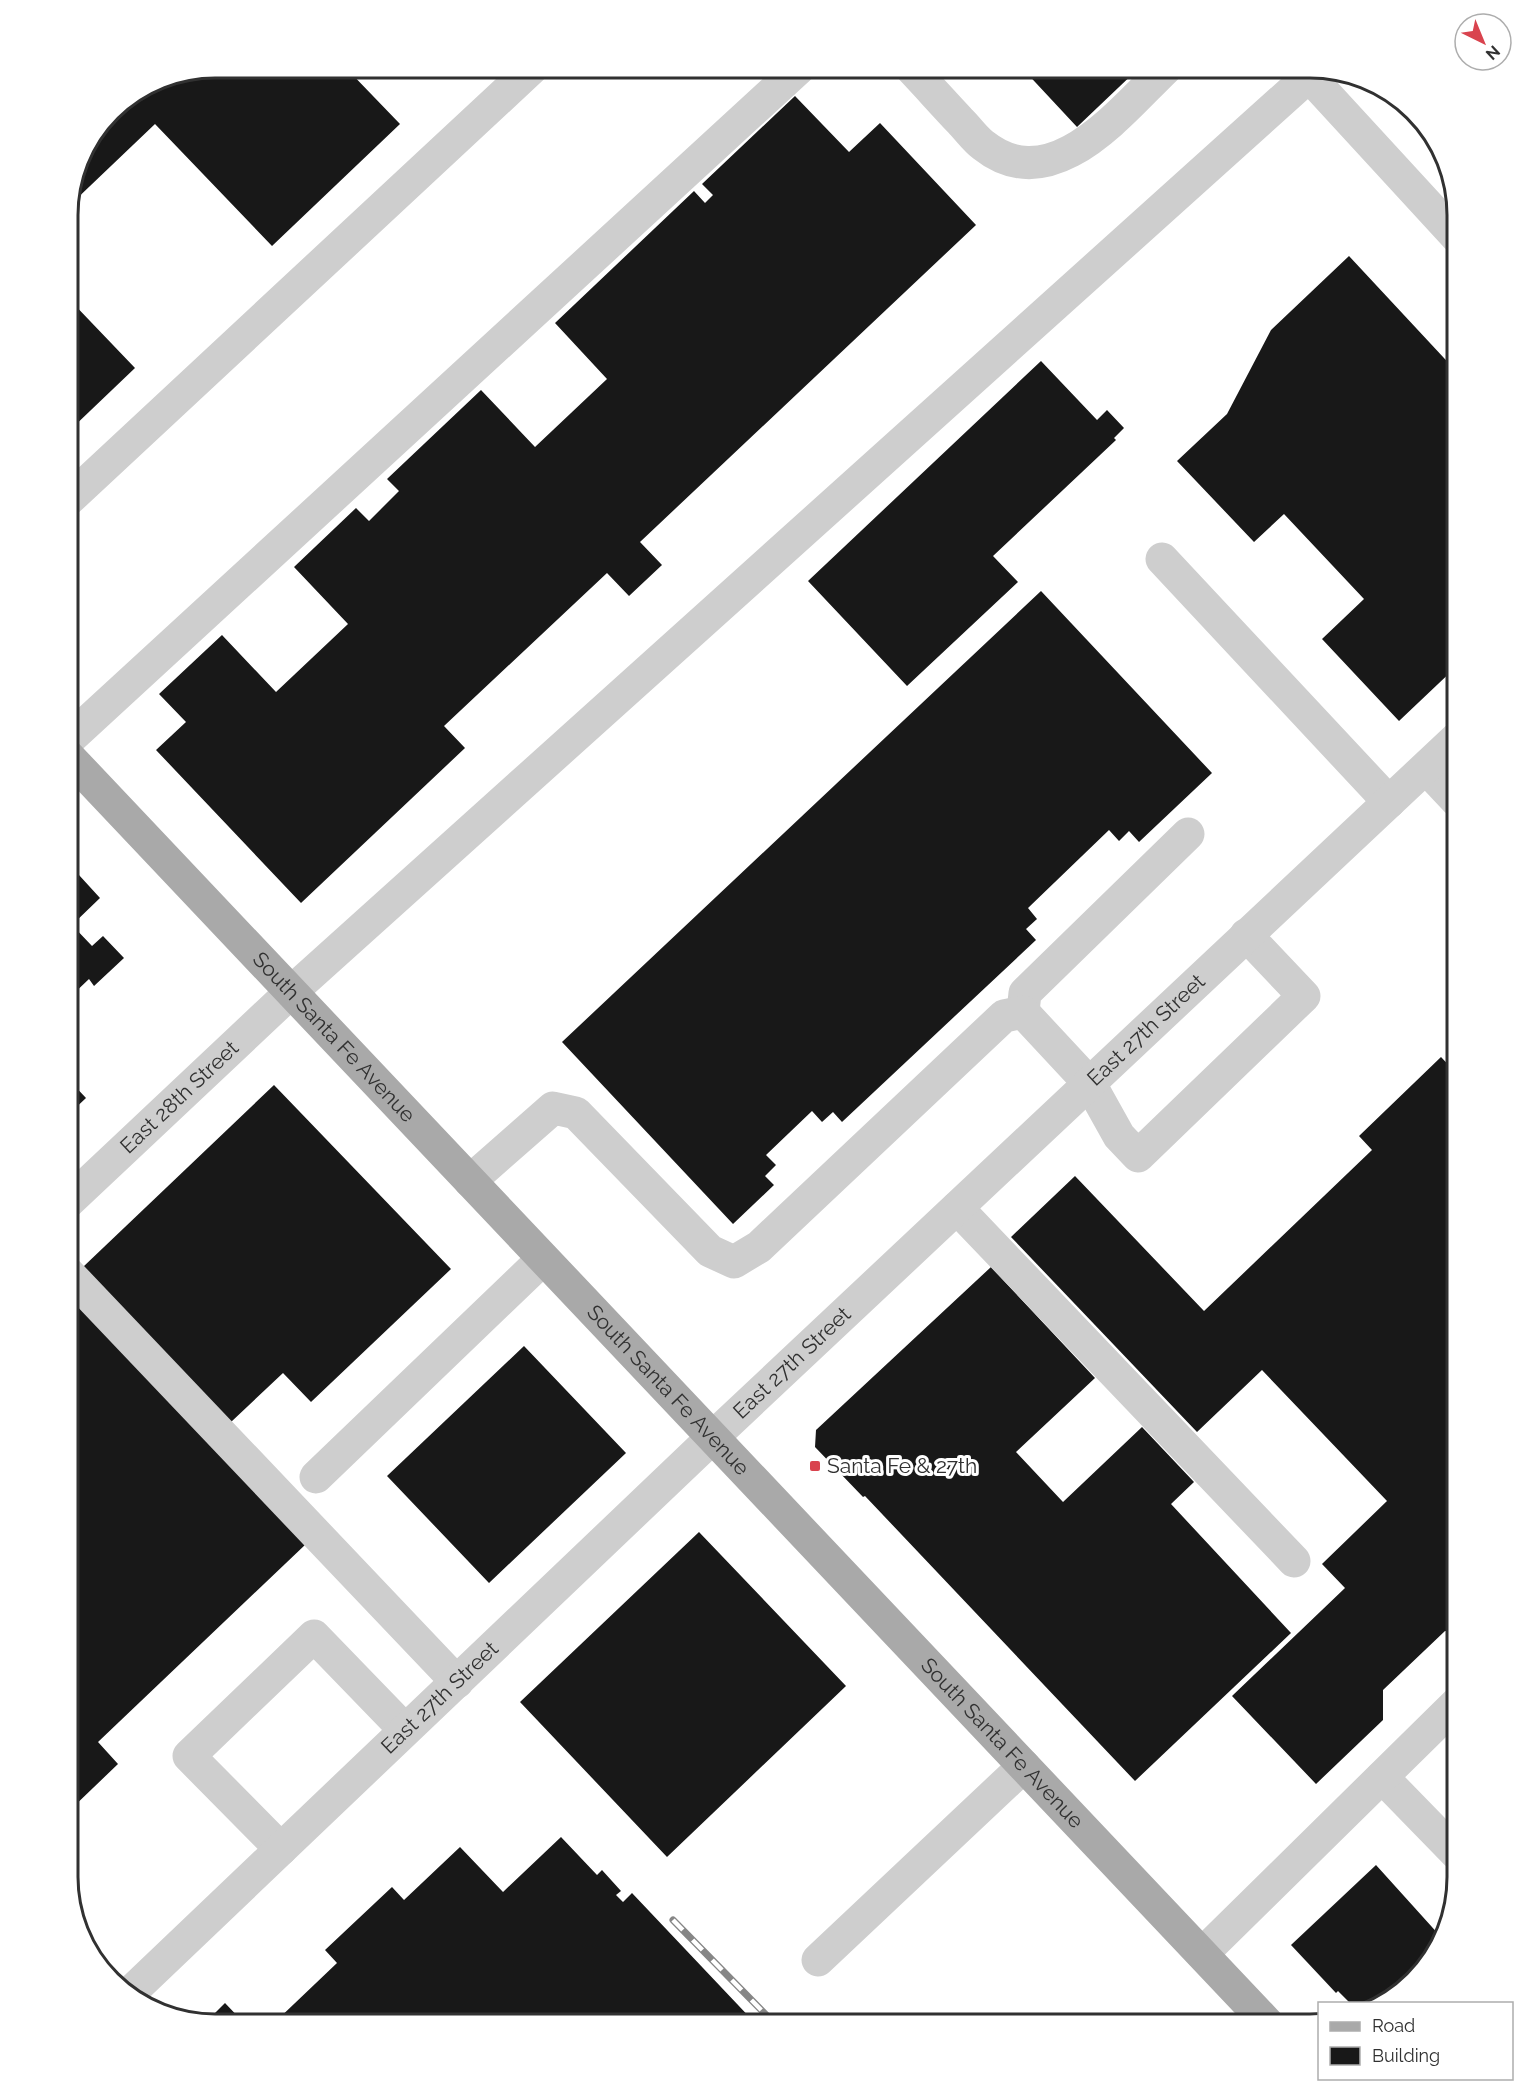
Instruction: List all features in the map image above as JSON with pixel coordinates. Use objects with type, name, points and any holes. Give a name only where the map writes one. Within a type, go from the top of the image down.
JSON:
[{"type":"main road","name":"South Santa Fe Avenue","points":[[78,767],[1258,2014]]},
{"type":"street","points":[[78,491],[521,78]]},
{"type":"street","points":[[78,731],[788,78]]},
{"type":"street","points":[[920,78],[983,145],[1006,160],[1038,163],[1060,158],[1096,135],[1156,78]]},
{"type":"street","name":"East 28th Street","points":[[78,1193],[290,993],[1307,78]]},
{"type":"street","name":"East 28th Street","points":[[1311,78],[1447,225]]},
{"type":"street","points":[[1162,559],[1389,802]]},
{"type":"street","name":"East 27th Street","points":[[135,1988],[713,1437],[1090,1084],[1246,934],[1447,748]]},
{"type":"street","points":[[1426,768],[1447,790]]},
{"type":"street","points":[[1188,834],[1024,993],[1023,1012],[1090,1084],[1119,1136],[1138,1156],[1304,996],[1246,934]]},
{"type":"street","points":[[470,1181],[553,1108],[576,1113],[710,1251],[734,1262],[759,1247],[1004,1016],[1023,1012]]},
{"type":"street","points":[[957,1208],[1294,1561]]},
{"type":"street","points":[[316,1477],[543,1259]]},
{"type":"street","points":[[78,1284],[457,1682]]},
{"type":"street","points":[[281,1849],[189,1756],[314,1636],[405,1730]]},
{"type":"street","points":[[1202,1954],[1447,1714]]},
{"type":"street","points":[[818,1960],[1024,1766]]},
{"type":"street","points":[[1382,1778],[1447,1843]]},
{"type":"building","points":[[215,78],[356,78],[400,124],[272,246],[155,124],[79,196],[92,154],[112,125],[146,96],[179,83]]},
{"type":"building","points":[[1031,78],[1128,78],[1077,127]]},
{"type":"building","points":[[795,96],[849,152],[880,123],[976,225],[640,542],[662,565],[629,596],[607,573],[444,726],[465,748],[301,903],[156,750],[186,722],[159,694],[222,635],[276,692],[348,624],[294,567],[356,508],[369,521],[399,491],[387,479],[481,390],[535,447],[607,379],[555,323],[694,191],[705,203],[713,195],[702,184]]},
{"type":"building","points":[[1349,256],[1447,361],[1447,675],[1399,721],[1322,639],[1364,599],[1284,514],[1254,542],[1177,461],[1227,414],[1271,330]]},
{"type":"building","points":[[78,308],[135,368],[78,422]]},
{"type":"building","points":[[1041,361],[1097,420],[1107,410],[1124,428],[1114,438],[1116,440],[993,556],[1018,582],[907,686],[808,581]]},
{"type":"building","points":[[1041,591],[1212,773],[1139,842],[1129,831],[1119,841],[1109,830],[1028,908],[1037,919],[1026,929],[1036,940],[842,1122],[833,1112],[822,1122],[812,1111],[766,1155],[776,1165],[765,1176],[774,1185],[733,1224],[562,1042]]},
{"type":"building","points":[[78,874],[100,898],[78,919]]},
{"type":"building","points":[[78,931],[92,946],[103,936],[124,958],[94,986],[89,979],[78,989]]},
{"type":"building","points":[[1441,1057],[1447,1063],[1447,1631],[1383,1690],[1383,1720],[1316,1784],[1232,1696],[1345,1588],[1322,1564],[1387,1501],[1262,1370],[1197,1432],[1011,1237],[1075,1176],[1204,1311],[1372,1150],[1359,1136]]},
{"type":"building","points":[[274,1085],[451,1269],[311,1402],[283,1373],[231,1422],[83,1267]]},
{"type":"building","points":[[78,1090],[86,1098],[78,1106]]},
{"type":"building","points":[[991,1267],[1095,1378],[1016,1452],[1063,1502],[1142,1427],[1194,1482],[1171,1504],[1291,1633],[1135,1781],[865,1496],[863,1497],[815,1447],[816,1430]]},
{"type":"building","points":[[78,1305],[306,1544],[98,1742],[118,1764],[78,1802]]},
{"type":"building","points":[[524,1346],[626,1453],[489,1583],[387,1476]]},
{"type":"building","points":[[699,1532],[846,1686],[667,1857],[520,1702]]},
{"type":"building","points":[[561,1837],[597,1875],[602,1870],[621,1891],[616,1895],[623,1902],[632,1893],[747,2014],[283,2014],[337,1963],[325,1950],[392,1887],[404,1900],[460,1847],[503,1892]]},
{"type":"building","points":[[1376,1865],[1436,1931],[1429,1946],[1407,1974],[1379,1996],[1366,2002],[1349,2002],[1338,1991],[1336,1993],[1291,1945]]},
{"type":"building","points":[[225,2003],[235,2014],[214,2014]]},
{"type":"railway","points":[[673,1920],[765,2014]]},
{"type":"place","name":"Santa Fe & 27th","points":[[815,1466]]}]
